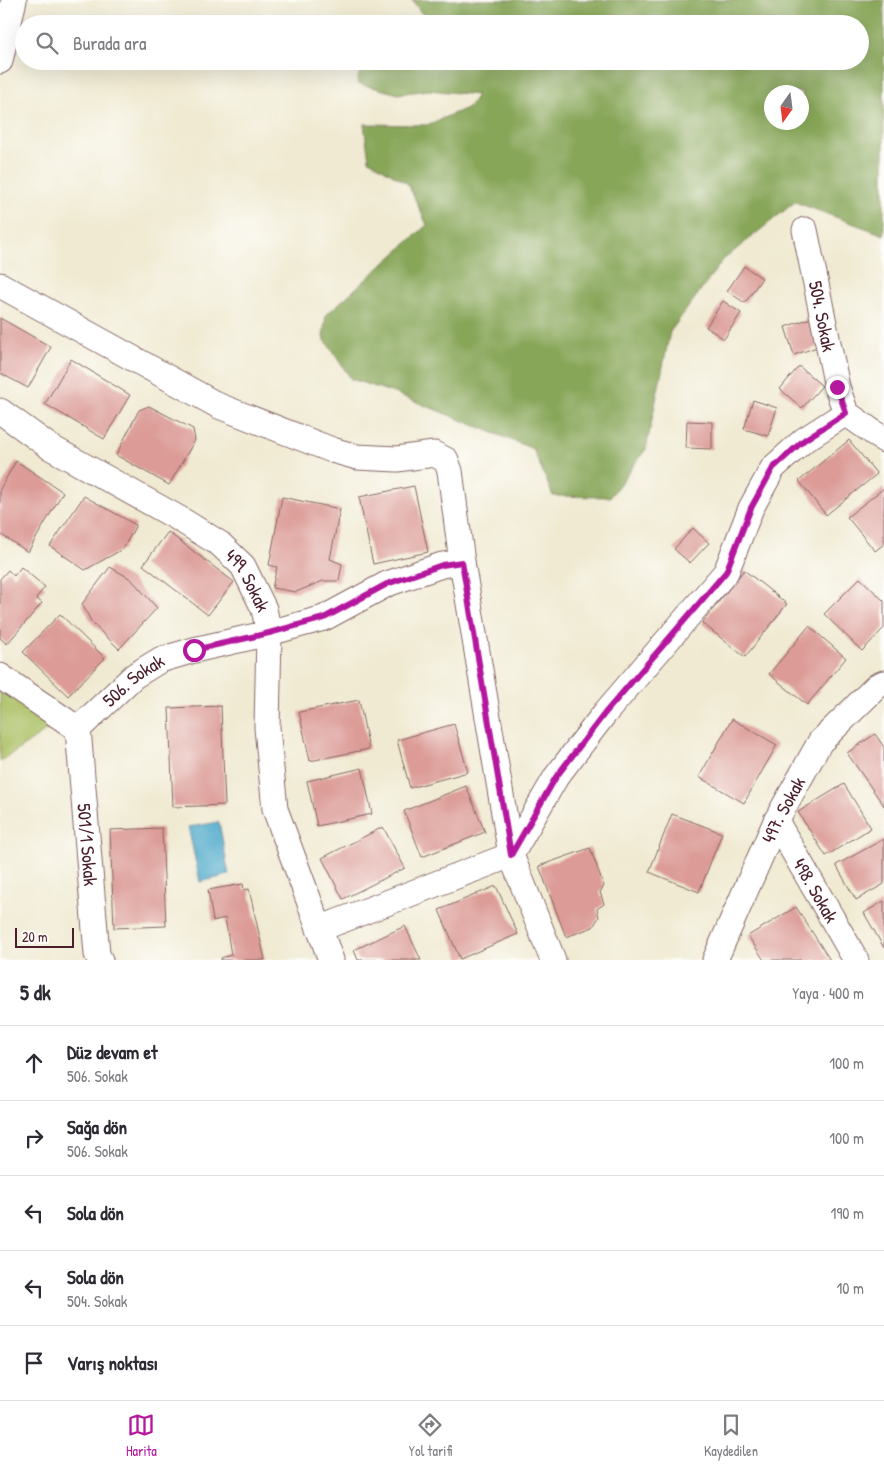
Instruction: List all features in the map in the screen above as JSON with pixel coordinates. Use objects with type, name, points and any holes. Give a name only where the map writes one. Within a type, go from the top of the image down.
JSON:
[{"type":"street","points":[[0,61],[14,0]]},
{"type":"street","name":"504. Sokak","points":[[805,230],[837,387],[846,413]]},
{"type":"street","points":[[0,285],[219,406],[332,450],[357,457],[397,459],[434,454],[446,460],[450,471],[462,562],[511,855],[553,960]]},
{"type":"street","name":"499. Sokak","points":[[0,411],[50,447],[178,518],[220,544],[243,566],[264,609],[269,633],[266,728],[275,809],[331,960]]},
{"type":"street","points":[[319,929],[511,855],[556,777],[605,713],[726,572],[751,508],[773,468],[804,440],[846,413],[884,440]]},
{"type":"street","name":"506. Sokak","points":[[78,729],[134,676],[160,660],[324,618],[387,584],[442,565],[462,562]]},
{"type":"street","points":[[0,676],[78,729]]},
{"type":"street","name":"497. Sokak","points":[[715,960],[776,821],[820,742],[877,686],[884,683]]},
{"type":"street","name":"501/1 Sokak","points":[[78,729],[93,958]]},
{"type":"street","name":"498. Sokak","points":[[776,821],[856,960]]},
{"type":"green space","points":[[412,0],[884,0],[884,235],[795,202],[723,260],[670,332],[646,449],[610,497],[553,496],[533,449],[394,393],[351,379],[323,337],[326,315],[427,225],[408,184],[369,160],[364,124],[427,125],[469,107],[477,95],[429,90],[398,94],[357,83],[360,70],[869,70],[869,15],[427,15],[422,14]]},
{"type":"green space","points":[[0,676],[63,719],[0,762]]},
{"type":"water","points":[[219,822],[229,875],[200,882],[188,827]]},
{"type":"building","points":[[744,266],[762,278],[745,303],[727,291]]},
{"type":"building","points":[[723,301],[741,313],[724,339],[706,327]]},
{"type":"building","points":[[0,318],[51,347],[28,388],[0,373]]},
{"type":"building","points":[[811,318],[820,346],[794,355],[785,327]]},
{"type":"building","points":[[71,359],[130,395],[104,439],[45,404]]},
{"type":"building","points":[[799,366],[822,386],[802,408],[780,389]]},
{"type":"building","points":[[753,400],[777,408],[768,436],[744,429]]},
{"type":"building","points":[[149,406],[193,429],[195,440],[169,485],[116,455],[139,410]]},
{"type":"building","points":[[687,421],[712,422],[712,449],[686,448]]},
{"type":"building","points":[[849,440],[877,474],[826,515],[799,481]]},
{"type":"building","points":[[16,461],[63,492],[28,552],[0,534],[0,489]]},
{"type":"building","points":[[414,486],[428,552],[373,564],[359,497]]},
{"type":"building","points":[[884,488],[884,544],[875,551],[847,517]]},
{"type":"building","points":[[84,496],[136,525],[123,549],[85,570],[50,546]]},
{"type":"building","points":[[282,497],[340,509],[330,559],[342,564],[339,581],[323,581],[296,592],[272,588],[277,567],[269,565]]},
{"type":"building","points":[[693,528],[709,543],[690,563],[674,549]]},
{"type":"building","points":[[168,532],[234,582],[208,615],[143,565]]},
{"type":"building","points":[[21,567],[45,587],[36,598],[42,603],[7,644],[0,638],[0,579],[8,570],[14,576]]},
{"type":"building","points":[[110,567],[131,579],[157,608],[119,649],[92,623],[82,604]]},
{"type":"building","points":[[744,570],[787,604],[745,657],[702,623]]},
{"type":"building","points":[[860,578],[884,601],[884,628],[862,651],[824,614]]},
{"type":"building","points":[[60,614],[105,658],[68,696],[23,652]]},
{"type":"building","points":[[809,626],[846,658],[807,705],[769,674]]},
{"type":"building","points":[[359,700],[369,749],[310,761],[299,712]]},
{"type":"building","points":[[221,706],[225,805],[173,807],[169,708]]},
{"type":"building","points":[[732,719],[777,745],[744,803],[699,777]]},
{"type":"building","points":[[454,724],[468,772],[410,788],[397,740]]},
{"type":"building","points":[[875,734],[884,747],[884,806],[847,753]]},
{"type":"building","points":[[362,768],[372,814],[317,826],[307,781]]},
{"type":"building","points":[[844,784],[871,828],[826,856],[798,812]]},
{"type":"building","points":[[466,786],[485,832],[422,857],[404,811]]},
{"type":"building","points":[[672,814],[722,833],[699,892],[649,872]]},
{"type":"building","points":[[383,827],[405,868],[343,899],[322,858]]},
{"type":"building","points":[[162,828],[166,926],[114,928],[110,830]]},
{"type":"building","points":[[884,839],[884,884],[856,900],[836,865]]},
{"type":"building","points":[[590,848],[604,886],[600,892],[604,904],[597,909],[599,917],[593,927],[566,937],[539,866]]},
{"type":"building","points":[[243,884],[244,890],[249,889],[265,960],[221,960],[221,958],[231,955],[225,918],[213,921],[208,890]]},
{"type":"building","points":[[496,886],[518,934],[460,959],[439,910]]},
{"type":"building","points":[[884,901],[884,948],[864,913]]},
{"type":"building","points":[[796,907],[830,960],[764,960],[748,936]]},
{"type":"building","points":[[405,926],[421,960],[358,960],[354,950]]},
{"type":"route","points":[[194,650],[324,618],[387,584],[442,565],[462,562],[511,855],[556,777],[605,713],[726,572],[751,508],[773,468],[804,440],[846,413],[837,387]]}]
